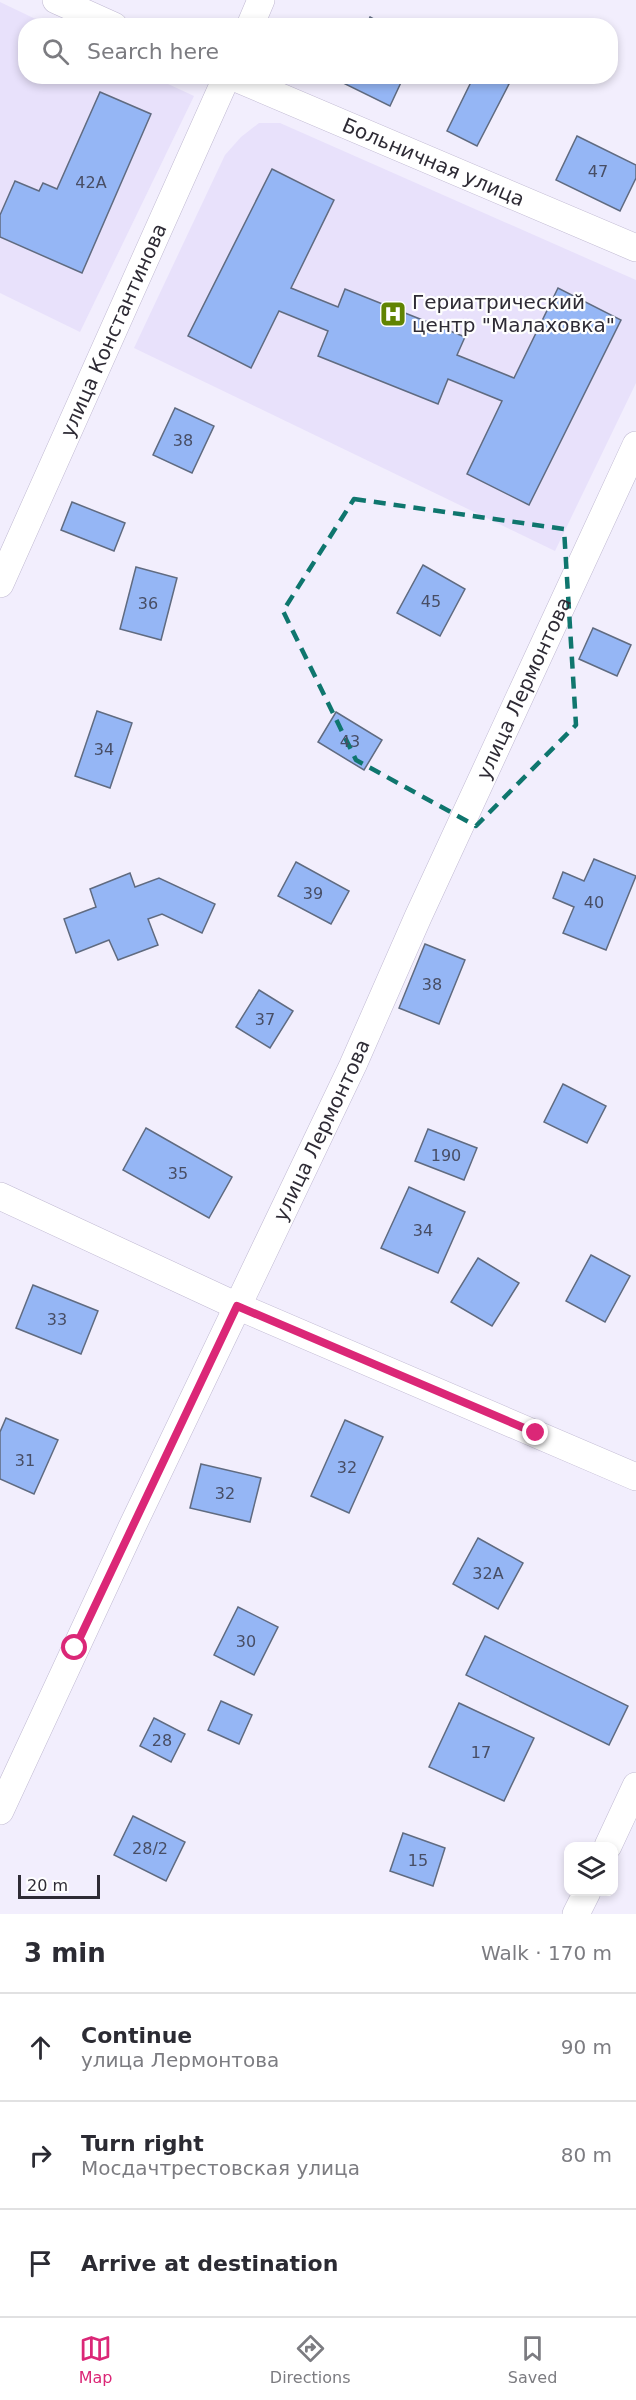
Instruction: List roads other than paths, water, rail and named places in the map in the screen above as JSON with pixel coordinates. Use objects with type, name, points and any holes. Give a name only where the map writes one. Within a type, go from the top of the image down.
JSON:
[{"type":"street","points":[[56,0],[96,18]]},
{"type":"street","points":[[253,18],[261,0]]},
{"type":"street","name":"улица Константинова","points":[[0,584],[225,84]]},
{"type":"street","name":"Больничная улица","points":[[248,84],[636,248]]},
{"type":"street","name":"улица Лермонтова","points":[[0,1811],[353,1065],[418,917],[636,444]]},
{"type":"street","points":[[0,1196],[237,1306],[636,1477]]},
{"type":"street","points":[[610,1842],[636,1786]]},
{"type":"street","points":[[576,1914],[584,1896]]},
{"type":"place","name":"Гериатрический центр \"Малаховка\"","points":[[393,314]]}]
